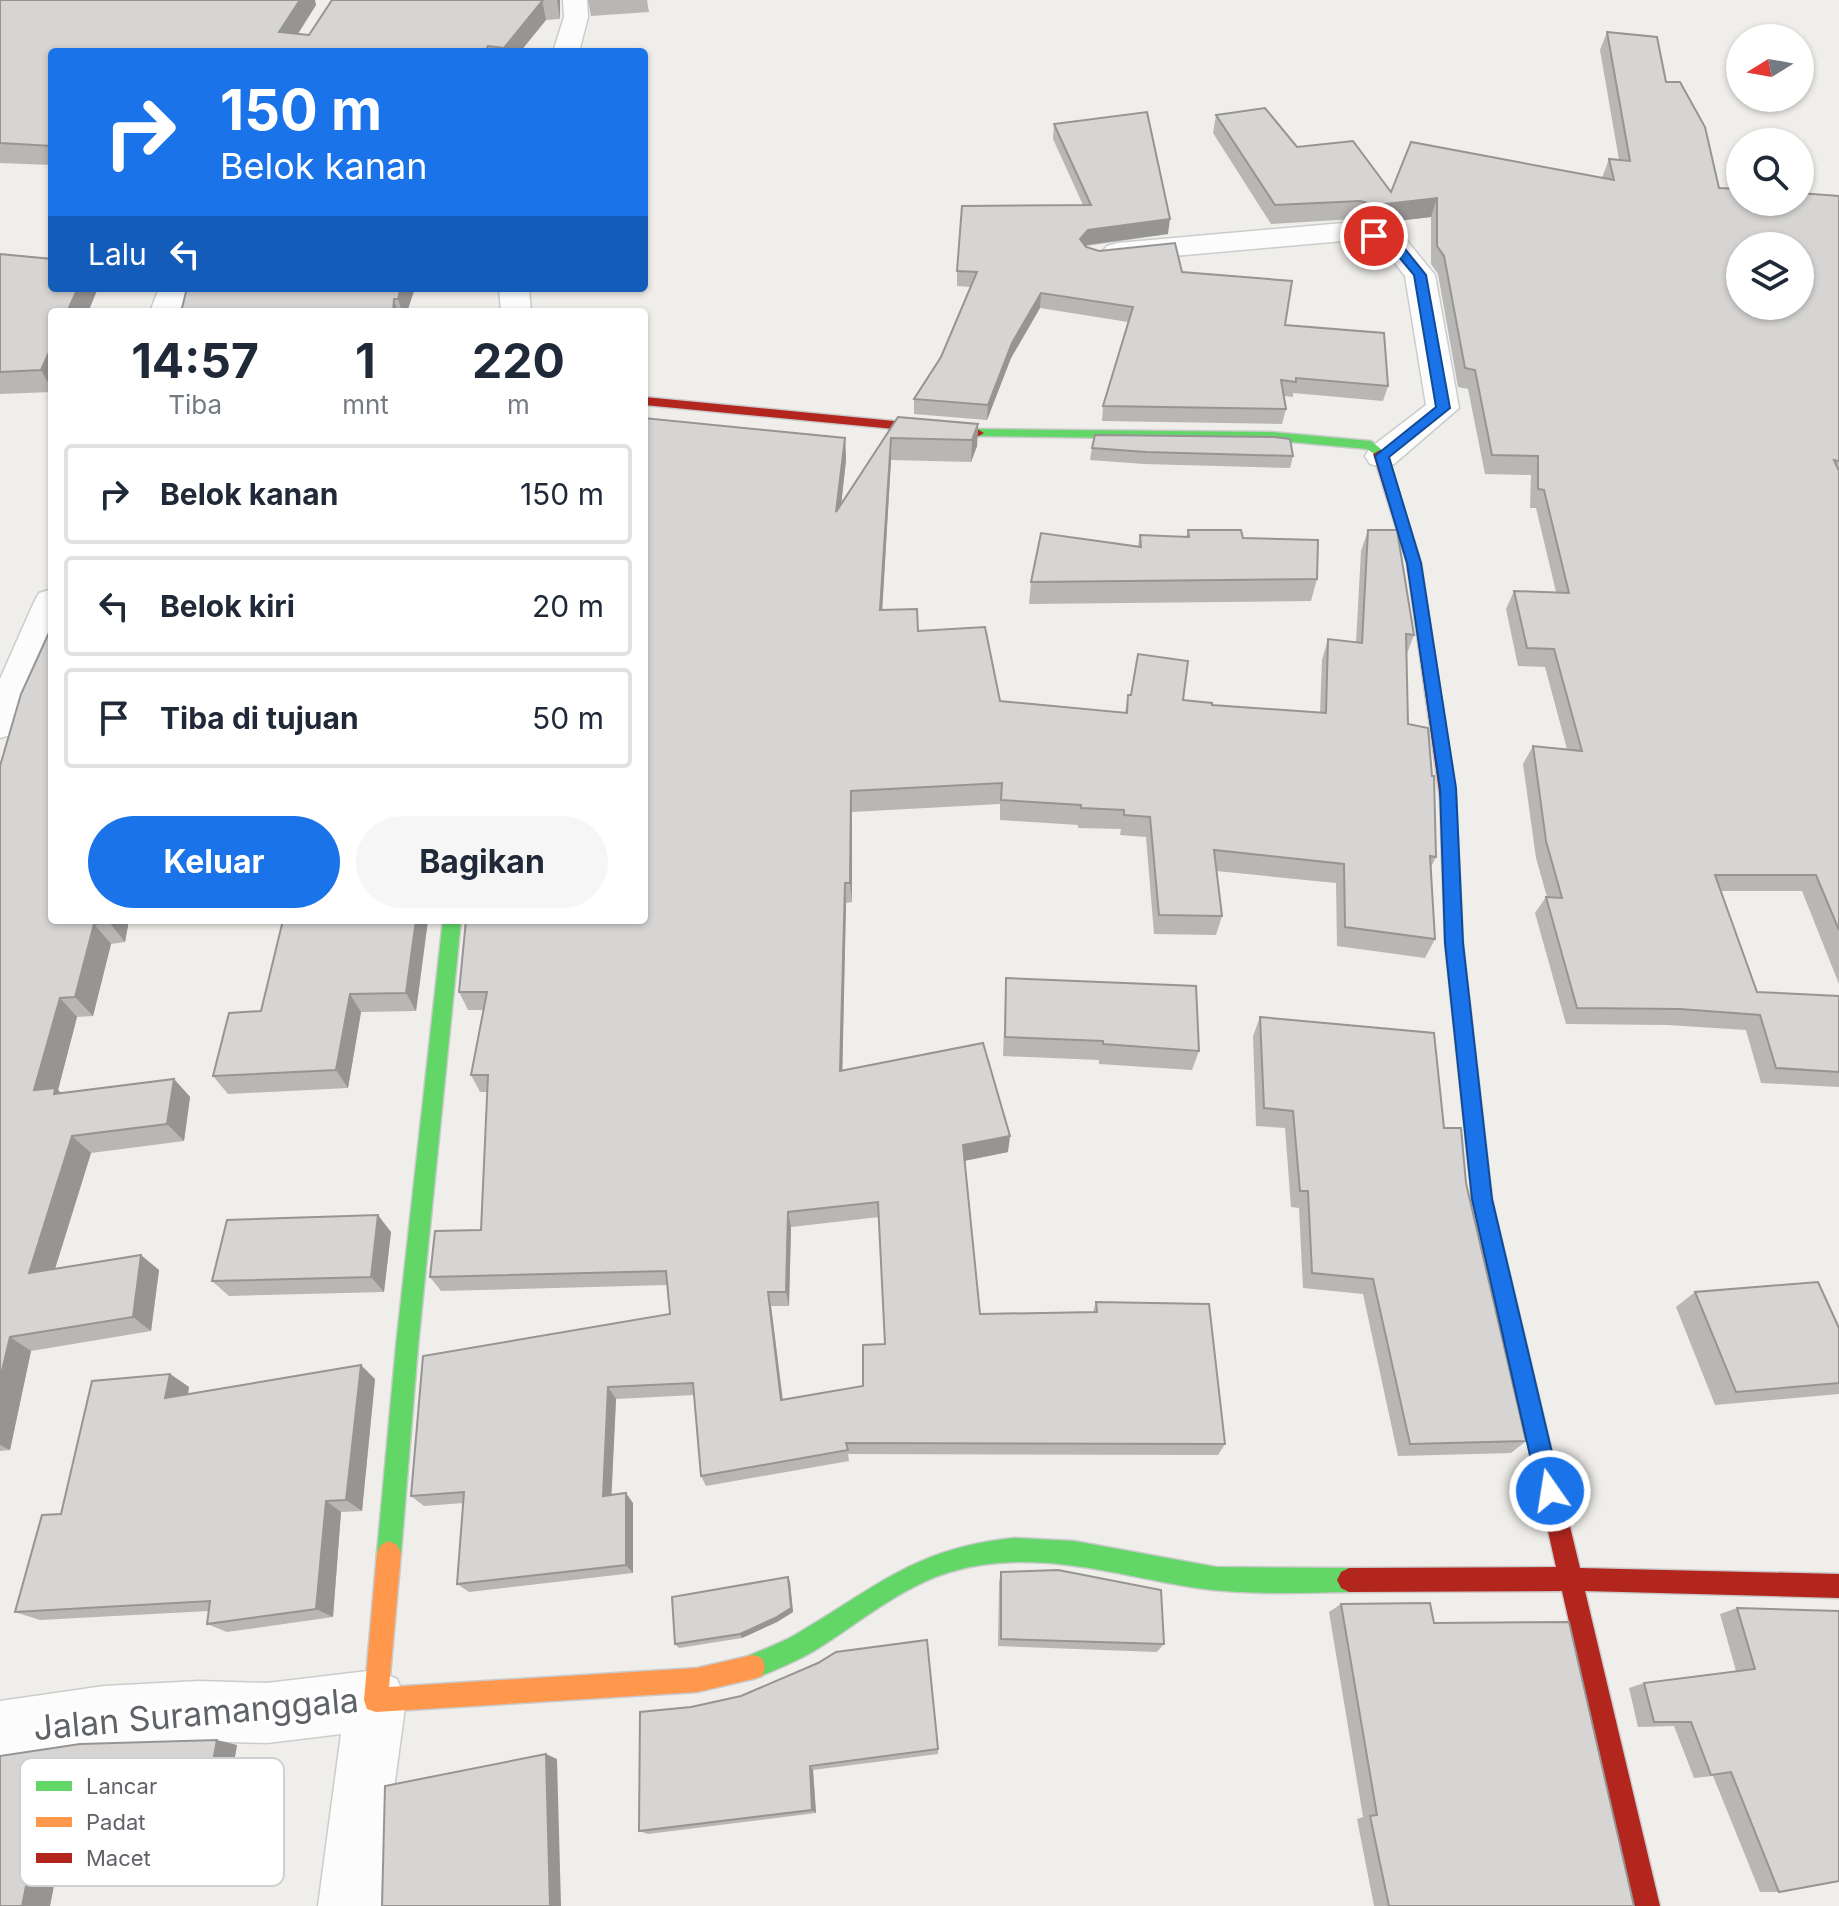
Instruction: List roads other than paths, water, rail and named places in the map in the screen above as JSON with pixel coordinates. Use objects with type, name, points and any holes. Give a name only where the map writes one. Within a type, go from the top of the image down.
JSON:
[{"type":"street","points":[[567,48],[576,17],[575,0]]},
{"type":"street","points":[[1097,254],[1266,236],[1355,231],[1393,242],[1420,275],[1443,408],[1382,456]]},
{"type":"street","points":[[648,401],[978,433],[1271,436],[1371,445],[1382,456],[1414,563],[1448,788],[1454,943],[1482,1199],[1647,1906]]},
{"type":"street","points":[[0,724],[48,611]]},
{"type":"street","points":[[452,924],[407,1346],[376,1700],[697,1680],[745,1670],[799,1646],[916,1572],[953,1559],[1001,1550],[1054,1548],[1198,1576],[1250,1581],[1570,1579],[1839,1586]]},
{"type":"street","name":"Jalan Suramanggala","points":[[0,1731],[104,1716],[199,1711],[267,1713],[376,1700],[354,1855],[350,1906]]}]
